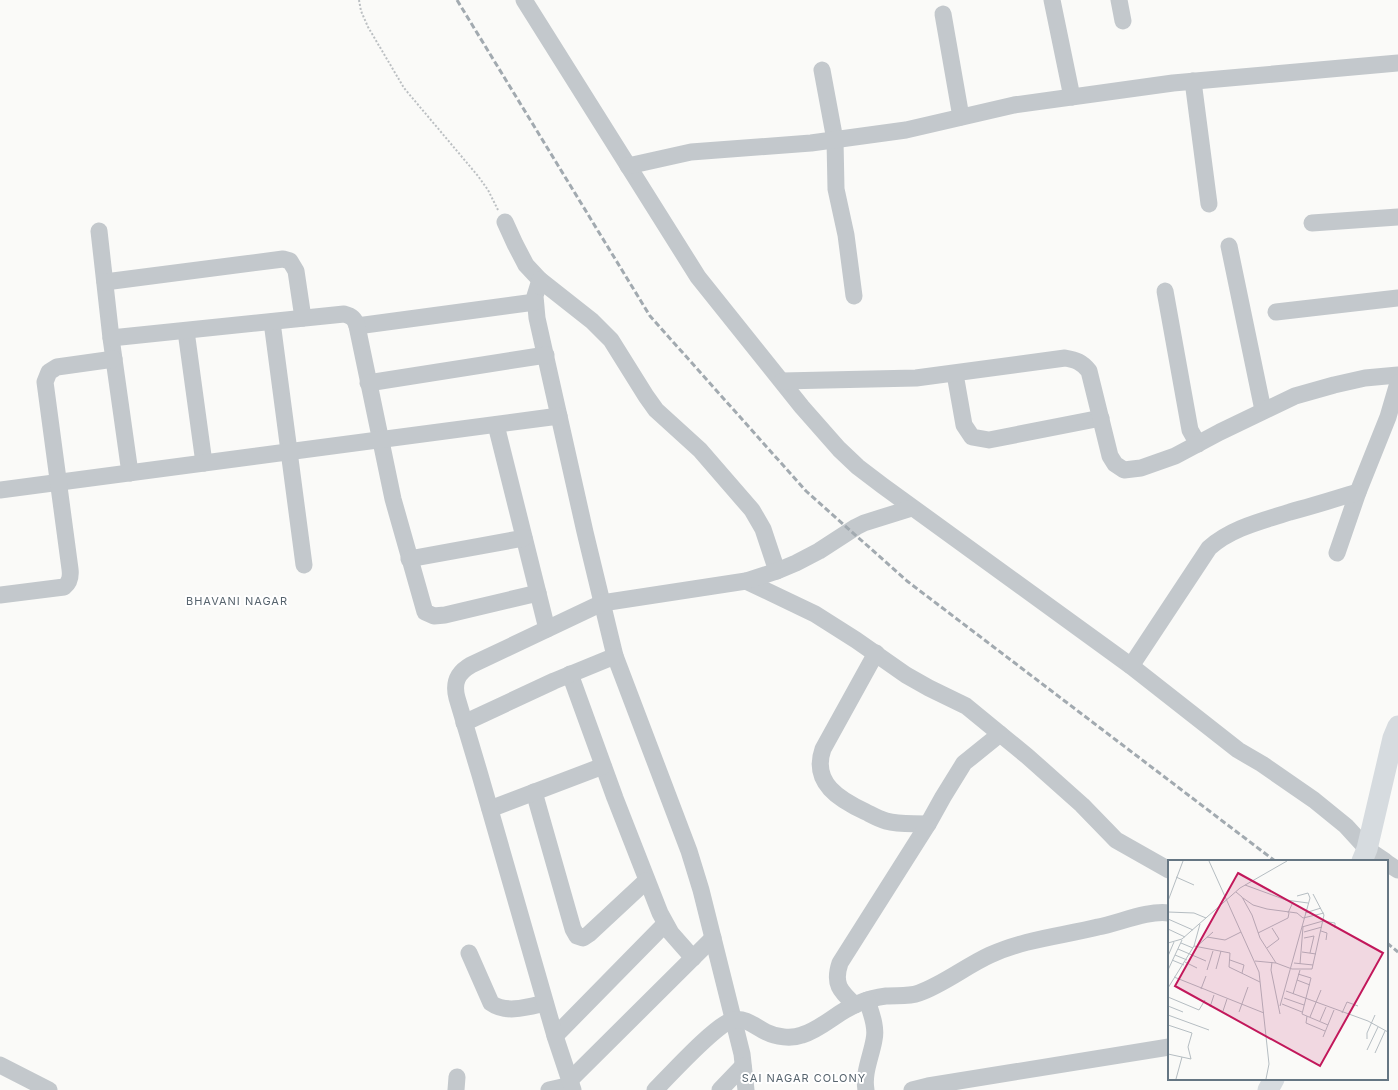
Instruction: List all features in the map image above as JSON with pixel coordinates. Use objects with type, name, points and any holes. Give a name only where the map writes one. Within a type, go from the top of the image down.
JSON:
[{"type":"main road","points":[[1365,855],[1393,738],[1398,726]]},
{"type":"main road","points":[[1268,1090],[1273,1080]]},
{"type":"street","points":[[524,0],[698,277],[802,407],[838,449],[912,508],[1131,666],[1238,750],[1262,764],[1314,800],[1346,826],[1365,855],[1380,860]]},
{"type":"street","points":[[1052,0],[1072,97]]},
{"type":"street","points":[[1119,0],[1123,21]]},
{"type":"street","points":[[943,14],[961,117]]},
{"type":"street","points":[[628,166],[658,158],[697,152],[835,140],[906,130],[1014,105],[1072,97],[1193,81],[1398,63]]},
{"type":"street","points":[[822,70],[835,140],[836,189],[846,235],[854,296]]},
{"type":"street","points":[[1193,81],[1208,204]]},
{"type":"street","points":[[1312,224],[1398,217]]},
{"type":"street","points":[[505,222],[526,264],[540,280],[592,321],[611,340],[656,410],[700,450],[752,510],[763,529],[777,571]]},
{"type":"street","points":[[99,231],[111,338],[130,473]]},
{"type":"street","points":[[1229,246],[1263,410]]},
{"type":"street","points":[[105,282],[283,258],[290,261],[296,271],[303,318]]},
{"type":"street","points":[[540,280],[536,290],[535,302],[559,416],[615,656],[688,851],[701,890],[742,1054],[746,1090]]},
{"type":"street","points":[[1165,291],[1190,430],[1198,444]]},
{"type":"street","points":[[1276,312],[1398,298]]},
{"type":"street","points":[[357,326],[535,302]]},
{"type":"street","points":[[111,338],[344,314],[350,315],[354,319],[357,326],[393,499],[425,612],[434,616],[445,615],[538,593]]},
{"type":"street","points":[[272,322],[304,565]]},
{"type":"street","points":[[186,331],[204,463]]},
{"type":"street","points":[[368,383],[546,356]]},
{"type":"street","points":[[782,381],[916,378],[1066,358],[1076,360],[1084,364],[1089,371],[1110,456],[1115,464],[1124,470],[1141,468],[1175,456],[1263,410],[1295,396],[1365,378],[1398,375]]},
{"type":"street","points":[[0,592],[64,587],[68,583],[70,578],[70,569],[45,382],[49,372],[58,367],[114,359]]},
{"type":"street","points":[[955,374],[964,425],[972,437],[990,440],[1101,418]]},
{"type":"street","points":[[1337,553],[1358,492],[1388,418],[1398,383]]},
{"type":"street","points":[[0,490],[380,441],[559,416]]},
{"type":"street","points":[[496,425],[547,629]]},
{"type":"street","points":[[1131,666],[1209,548],[1218,540],[1241,528],[1358,492]]},
{"type":"street","points":[[571,1085],[554,1036],[490,809],[464,723],[455,690],[457,678],[464,669],[471,665],[602,603],[746,581],[777,571],[819,551],[856,527],[912,508]]},
{"type":"street","points":[[409,559],[524,538]]},
{"type":"street","points":[[746,581],[815,614],[876,653],[906,675],[966,706],[1076,800],[1116,840],[1168,869]]},
{"type":"street","points":[[876,653],[823,749],[820,758],[822,774],[826,785],[835,794],[884,821],[899,824],[928,824]]},
{"type":"street","points":[[464,723],[509,701],[615,656]]},
{"type":"street","points":[[570,674],[646,881],[665,924],[693,958]]},
{"type":"street","points":[[866,1090],[865,1076],[874,1040],[874,1023],[861,1002],[843,994],[838,983],[837,972],[840,963],[928,824],[964,763],[1000,734]]},
{"type":"street","points":[[490,809],[604,766]]},
{"type":"street","points":[[534,792],[573,929],[577,936],[583,938],[590,934],[646,881]]},
{"type":"street","points":[[1388,863],[1398,870]]},
{"type":"street","points":[[655,1090],[702,1042],[734,1019],[747,1021],[774,1035],[795,1037],[817,1028],[861,1002],[885,996],[906,996],[917,994],[990,954],[1030,941],[1098,928],[1152,914],[1168,913]]},
{"type":"street","points":[[554,1036],[665,924]]},
{"type":"street","points":[[549,1090],[571,1085],[714,938]]},
{"type":"street","points":[[469,953],[491,1003],[496,1007],[505,1009],[545,1003]]},
{"type":"street","points":[[912,1090],[928,1086],[1168,1047]]},
{"type":"street","points":[[0,1065],[49,1090]]},
{"type":"street","points":[[720,1090],[743,1066]]},
{"type":"path","points":[[359,0],[361,11],[368,27],[404,88],[478,176],[488,190],[505,222]]},
{"type":"railway","points":[[457,0],[650,316],[806,491],[907,581],[1274,860]]},
{"type":"railway","points":[[1388,944],[1398,952]]},
{"type":"district","name":"BHAVANI NAGAR","points":[[237,601]]},
{"type":"district","name":"SAI NAGAR COLONY","points":[[804,1078]]}]
